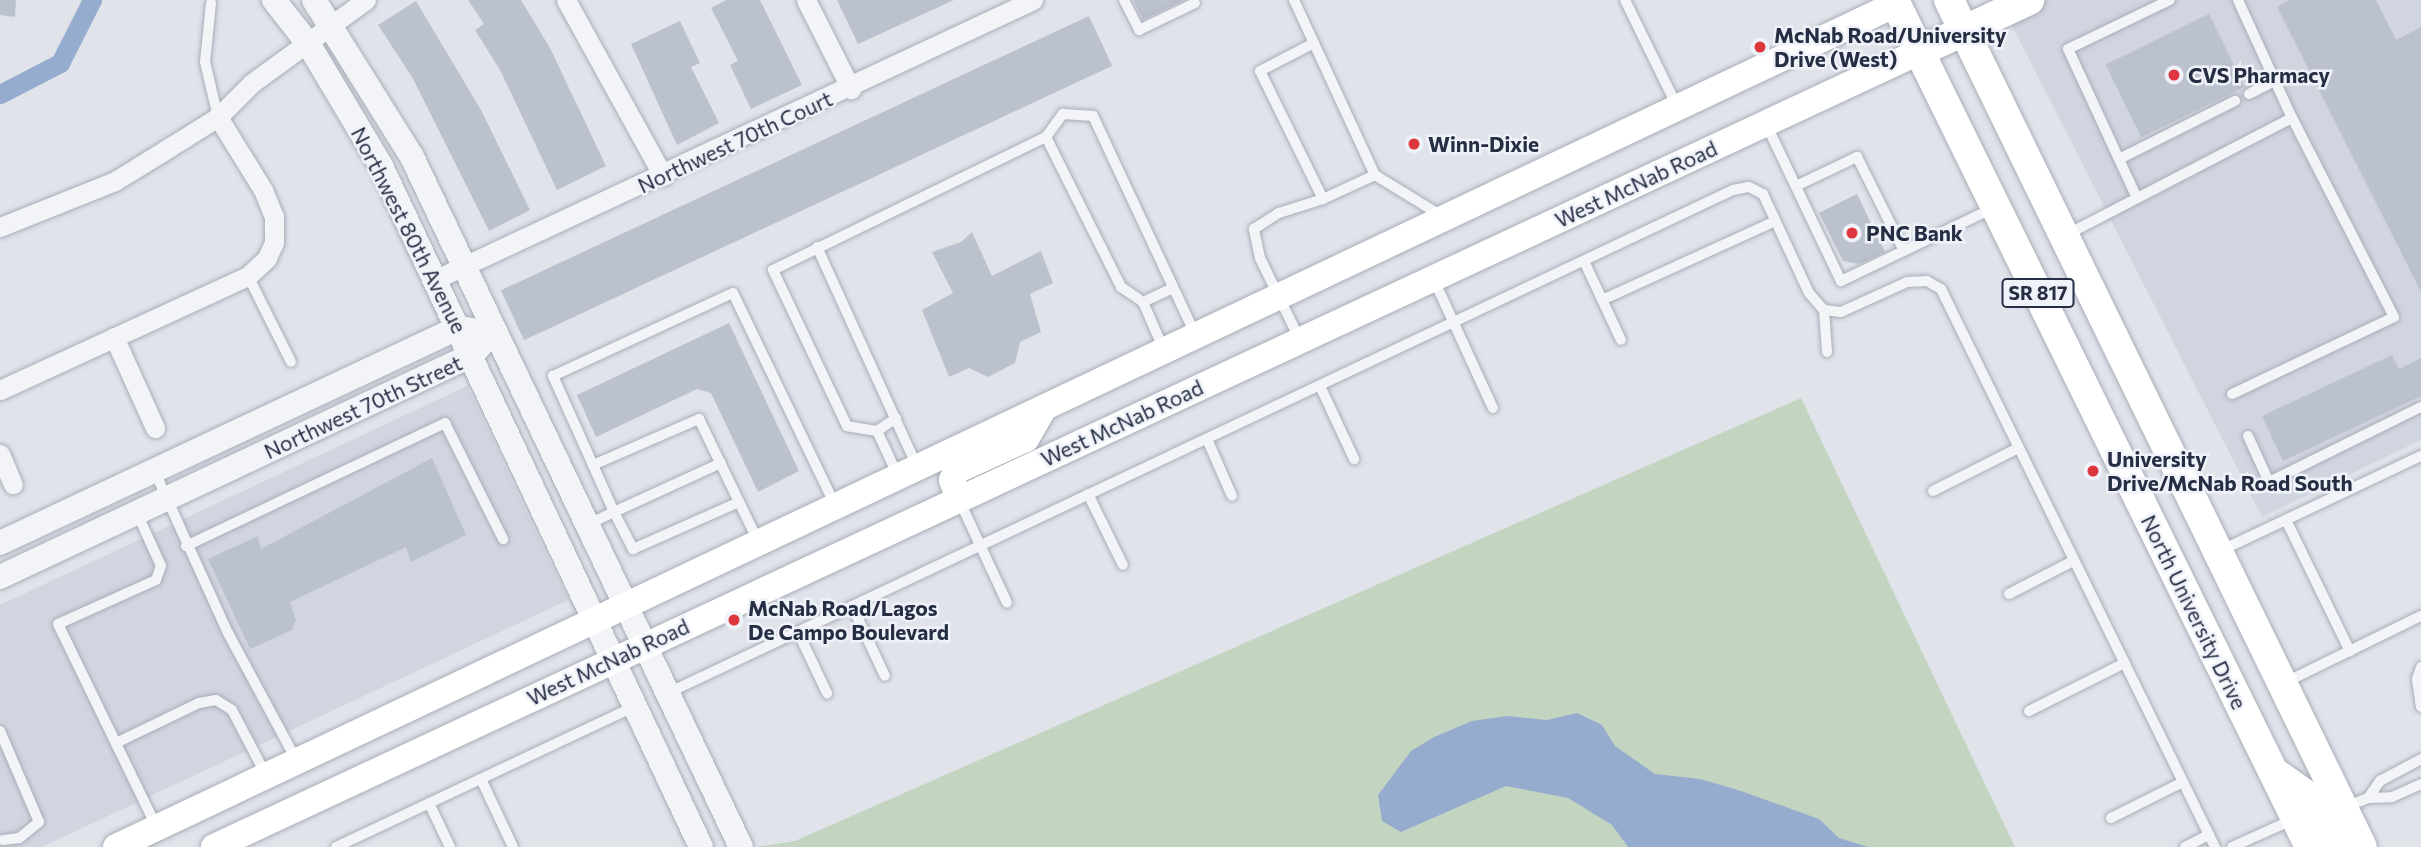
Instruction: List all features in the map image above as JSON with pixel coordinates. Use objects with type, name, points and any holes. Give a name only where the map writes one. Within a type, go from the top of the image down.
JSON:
[{"type":"main road","name":"SR 817","points":[[1949,0],[2282,684],[2356,803],[2362,847]]},
{"type":"main road","name":"West McNab Road","points":[[214,847],[2029,0]]},
{"type":"main road","name":"West McNab Road","points":[[116,847],[1165,353],[1898,1]]},
{"type":"main road","name":"North University Drive","points":[[1898,1],[1919,52],[2310,847]]},
{"type":"main road","points":[[959,500],[953,480],[956,471],[1026,439],[1042,411]]},
{"type":"main road","points":[[2156,535],[2169,501],[2185,483]]},
{"type":"main road","points":[[2272,770],[2313,800],[2356,803]]},
{"type":"main road","points":[[2296,818],[2330,832],[2347,847]]},
{"type":"street","name":"Northwest 80th Avenue","points":[[274,0],[309,45],[382,166],[637,705],[701,847]]},
{"type":"street","name":"Northwest 80th Avenue","points":[[314,0],[333,26],[412,157],[584,526],[670,692],[741,847]]},
{"type":"street","points":[[0,227],[115,181],[218,117],[252,83],[309,45],[366,0]]},
{"type":"street","points":[[566,0],[663,176]]},
{"type":"street","points":[[806,0],[851,89]]},
{"type":"street","name":"Northwest 70th Court","points":[[435,280],[851,89],[1033,0]]},
{"type":"street","points":[[0,390],[248,276],[267,258],[274,242],[274,218],[263,190],[218,117]]},
{"type":"street","name":"Northwest 70th Street","points":[[0,543],[457,328],[494,332]]},
{"type":"street","name":"Northwest 70th Street","points":[[0,578],[472,355],[494,332]]},
{"type":"street","points":[[114,338],[155,428]]},
{"type":"street","points":[[0,454],[13,484]]},
{"type":"lane","points":[[1124,0],[1139,30],[1195,3]]},
{"type":"lane","points":[[1294,0],[1375,175],[1447,219]]},
{"type":"lane","points":[[1625,0],[1677,107]]},
{"type":"lane","points":[[2136,196],[2068,49],[2170,0]]},
{"type":"lane","points":[[2232,394],[2394,317],[2292,118],[2240,3],[2253,0]]},
{"type":"lane","points":[[211,3],[205,62],[218,117]]},
{"type":"lane","points":[[1314,43],[1260,71],[1323,199]]},
{"type":"lane","points":[[2249,94],[2275,81]]},
{"type":"lane","points":[[2119,159],[2235,101]]},
{"type":"lane","points":[[896,418],[877,431],[847,426],[773,270],[1046,137],[1063,114],[1093,117],[1171,289],[1197,337]]},
{"type":"lane","points":[[2064,236],[2136,196],[2292,118]]},
{"type":"lane","points":[[1766,124],[1841,281],[1995,207]]},
{"type":"lane","points":[[1046,137],[1121,287],[1143,302],[1165,353]]},
{"type":"lane","points":[[1796,186],[1857,157],[1904,251]]},
{"type":"lane","points":[[1300,338],[1260,258],[1254,229],[1279,213],[1323,199],[1375,175]]},
{"type":"lane","points":[[670,692],[1455,324],[1733,190],[1749,187],[1763,194],[1809,293],[1824,310],[1827,352]]},
{"type":"lane","points":[[1602,300],[1775,221]]},
{"type":"lane","points":[[817,247],[896,418],[909,474]]},
{"type":"lane","points":[[1584,261],[1621,340]]},
{"type":"lane","points":[[248,276],[291,362]]},
{"type":"lane","points":[[1433,277],[1493,408]]},
{"type":"lane","points":[[1824,310],[1841,312],[1907,282],[1927,281],[1941,289],[2214,847]]},
{"type":"lane","points":[[1143,302],[1171,289]]},
{"type":"lane","points":[[739,502],[633,549],[553,376],[733,293],[836,507]]},
{"type":"lane","points":[[1320,386],[1354,459]]},
{"type":"lane","points":[[2248,436],[2269,482],[2421,407]]},
{"type":"lane","points":[[593,465],[699,419],[759,543]]},
{"type":"lane","points":[[186,546],[445,423],[503,540]]},
{"type":"lane","points":[[877,431],[909,474]]},
{"type":"lane","points":[[1207,439],[1232,496]]},
{"type":"lane","points":[[1933,491],[2018,448]]},
{"type":"lane","points":[[2218,552],[2421,456]]},
{"type":"lane","points":[[584,526],[721,463]]},
{"type":"lane","points":[[154,470],[169,499],[186,546],[298,762]]},
{"type":"lane","points":[[1088,494],[1123,565]]},
{"type":"lane","points":[[959,500],[1007,603]]},
{"type":"lane","points":[[138,513],[161,566],[156,580],[58,624],[157,828]]},
{"type":"lane","points":[[2286,520],[2350,651]]},
{"type":"lane","points":[[2009,594],[2073,561]]},
{"type":"lane","points":[[852,606],[885,676]]},
{"type":"lane","points":[[2282,684],[2421,616]]},
{"type":"lane","points":[[798,632],[827,693]]},
{"type":"lane","points":[[2029,711],[2124,663]]},
{"type":"lane","points":[[2421,667],[2417,680],[2421,707]]},
{"type":"lane","points":[[116,744],[199,703],[216,700],[232,710],[246,730],[267,777]]},
{"type":"lane","points":[[336,847],[637,705]]},
{"type":"lane","points":[[0,731],[39,822],[19,838],[1,838]]},
{"type":"lane","points":[[2356,803],[2380,780],[2421,760]]},
{"type":"lane","points":[[481,779],[513,847]]},
{"type":"lane","points":[[2111,818],[2183,782]]},
{"type":"lane","points":[[2356,803],[2392,797],[2421,784]]},
{"type":"lane","points":[[429,803],[450,847]]},
{"type":"lane","points":[[2232,847],[2296,818]]},
{"type":"lane","points":[[2185,847],[2209,835]]},
{"type":"shaded area","points":[[1999,0],[2421,0],[2421,440],[2262,517]]},
{"type":"shaded area","points":[[467,386],[568,600],[42,847],[0,847],[0,605]]},
{"type":"green space","points":[[1801,398],[2015,847],[755,847],[795,841]]},
{"type":"water","points":[[1577,713],[1602,725],[1615,746],[1655,774],[1700,779],[1738,790],[1819,819],[1839,838],[1868,847],[1628,847],[1612,825],[1568,798],[1506,786],[1401,832],[1382,821],[1378,795],[1411,751],[1434,737],[1472,721],[1507,716],[1547,720]]},
{"type":"building","points":[[0,0],[16,0],[15,17],[0,15]]},
{"type":"building","points":[[468,0],[521,0],[550,48],[606,166],[557,190],[500,70],[475,30],[484,24]]},
{"type":"building","points":[[726,0],[760,0],[802,85],[751,109],[730,65],[738,61],[711,8]]},
{"type":"building","points":[[837,0],[954,0],[858,44]]},
{"type":"building","points":[[1133,0],[1184,0],[1143,20]]},
{"type":"building","points":[[2290,0],[2376,0],[2396,40],[2421,27],[2421,292],[2277,7]]},
{"type":"building","points":[[416,1],[481,110],[530,210],[489,231],[412,77],[378,25]]},
{"type":"building","name":"CVS Pharmacy","points":[[2209,14],[2245,87],[2141,137],[2106,64]]},
{"type":"building","points":[[1089,16],[1112,66],[524,340],[501,290]]},
{"type":"building","points":[[680,21],[700,63],[691,67],[719,123],[677,145],[631,44]]},
{"type":"building","name":"PNC Bank","points":[[1857,194],[1885,252],[1860,264],[1843,261],[1819,213]]},
{"type":"building","points":[[972,232],[992,276],[1041,251],[1053,283],[1030,294],[1041,332],[1020,342],[1015,363],[988,377],[969,368],[949,377],[922,310],[953,293],[932,252],[961,242]]},
{"type":"building","points":[[729,323],[799,471],[758,492],[711,393],[697,389],[596,437],[577,395]]},
{"type":"building","points":[[2392,355],[2399,369],[2421,358],[2421,396],[2283,461],[2262,416]]},
{"type":"building","points":[[432,458],[466,535],[411,562],[406,547],[290,602],[296,620],[292,630],[250,649],[208,559],[258,536],[261,549]]},
{"type":"waterway","points":[[0,94],[60,63],[92,0]]},
{"type":"place","name":"McNab Road/University Drive (West)","points":[[1760,47]]},
{"type":"place","name":"CVS Pharmacy","points":[[2174,75]]},
{"type":"place","name":"Winn-Dixie","points":[[1414,144]]},
{"type":"place","name":"PNC Bank","points":[[1852,233]]},
{"type":"place","name":"University Drive/McNab Road South","points":[[2093,471]]},
{"type":"place","name":"McNab Road/Lagos De Campo Boulevard","points":[[734,620]]}]
